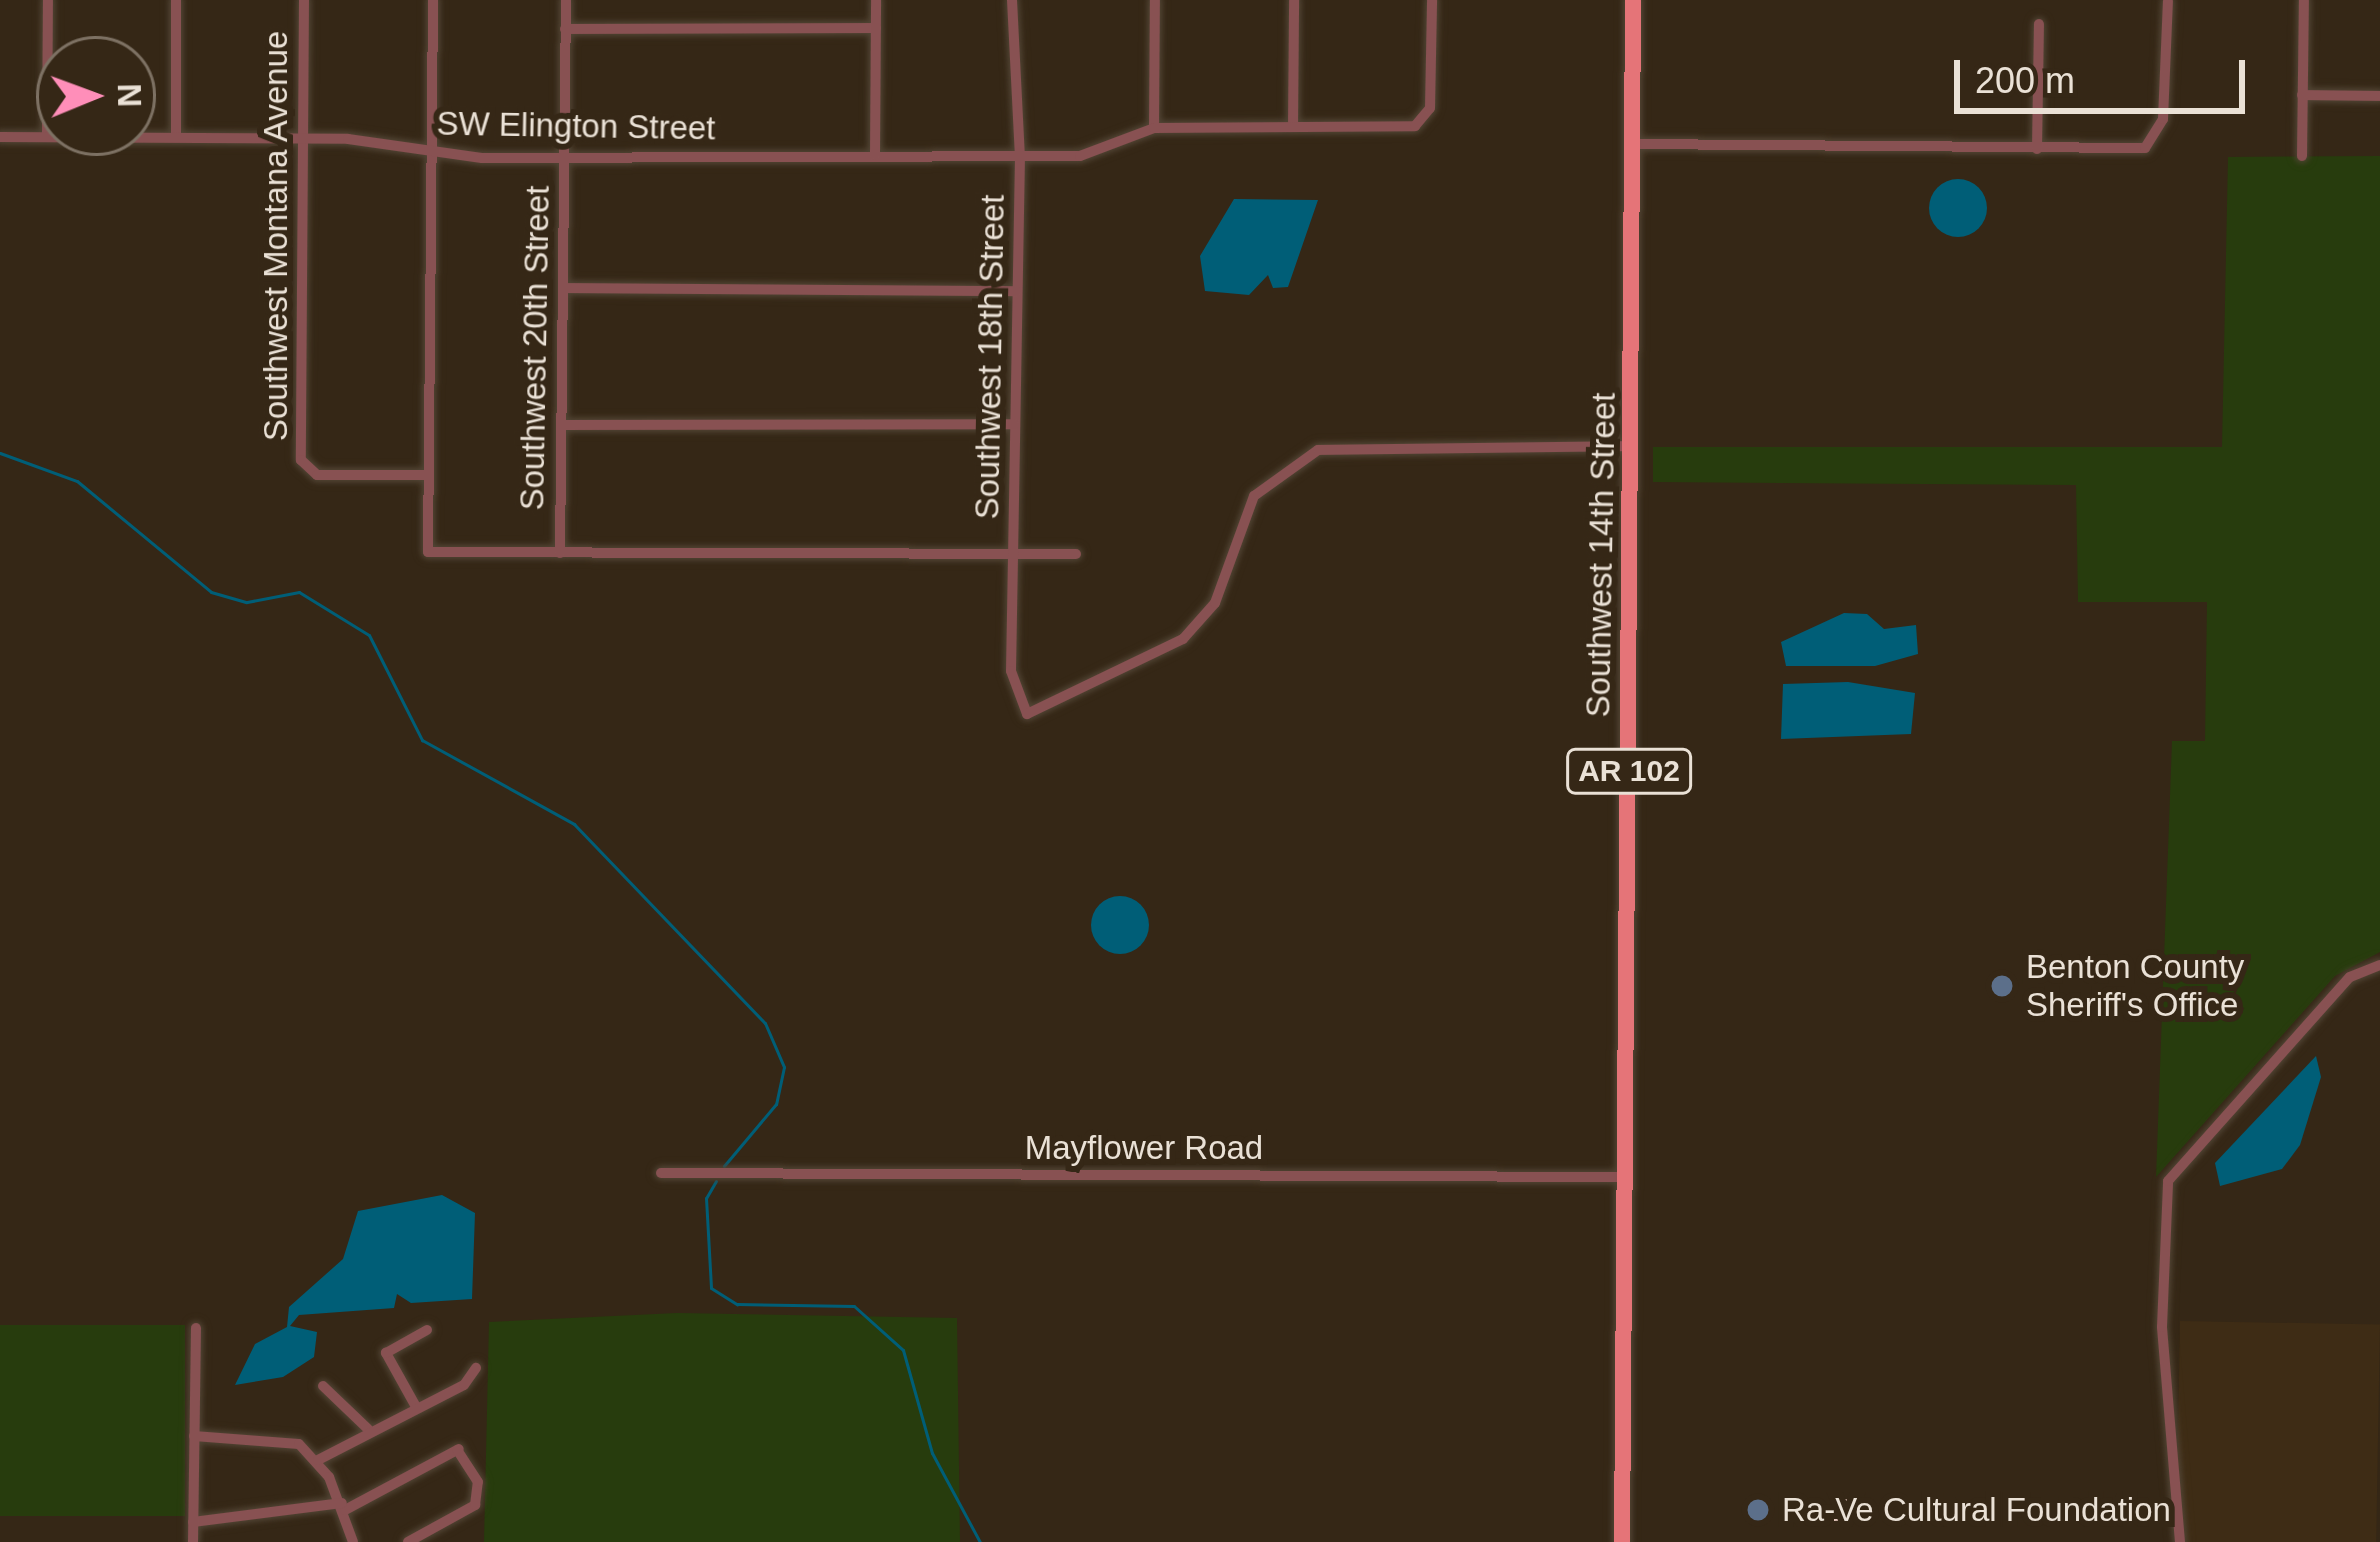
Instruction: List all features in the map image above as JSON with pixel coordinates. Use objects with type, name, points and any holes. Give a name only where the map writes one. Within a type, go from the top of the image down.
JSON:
[{"type":"main road","name":"Southwest 14th Street","points":[[1622,1542],[1633,0]]},
{"type":"street","points":[[48,0],[48,36]]},
{"type":"street","points":[[176,0],[176,137]]},
{"type":"street","name":"Southwest Montana Avenue","points":[[304,0],[307,470],[429,475]]},
{"type":"street","points":[[433,0],[428,552],[1076,554]]},
{"type":"street","name":"Southwest 20th Street","points":[[560,554],[566,0]]},
{"type":"street","points":[[875,155],[876,0]]},
{"type":"street","name":"Southwest 18th Street","points":[[1012,0],[1020,156],[1011,671],[1028,714],[1184,638],[1215,603],[1255,496],[1318,450],[1632,446]]},
{"type":"street","points":[[1155,0],[1154,128],[1425,121],[1432,0]]},
{"type":"street","points":[[1293,127],[1294,0]]},
{"type":"street","points":[[2302,156],[2303,0]]},
{"type":"street","points":[[1633,144],[2134,151],[2152,142],[2163,119],[2168,1]]},
{"type":"street","points":[[2037,148],[2039,24]]},
{"type":"street","points":[[566,29],[875,28]]},
{"type":"street","points":[[2302,95],[2380,95]]},
{"type":"street","name":"SW Elington Street","points":[[156,137],[304,138],[565,158],[1080,156],[1154,128]]},
{"type":"street","name":"SW Elington Street","points":[[0,136],[36,136]]},
{"type":"street","points":[[562,288],[1017,291]]},
{"type":"street","points":[[561,425],[1014,424]]},
{"type":"street","points":[[2180,1542],[2162,1327],[2168,1181],[2350,977],[2380,965]]},
{"type":"street","name":"Mayflower Road","points":[[661,1173],[1626,1177]]},
{"type":"street","points":[[193,1542],[196,1328]]},
{"type":"street","points":[[415,1405],[386,1353],[427,1330]]},
{"type":"street","points":[[318,1460],[368,1429],[464,1385],[476,1368]]},
{"type":"street","points":[[323,1386],[368,1429]]},
{"type":"street","points":[[194,1436],[278,1440],[318,1460],[344,1506],[353,1542]]},
{"type":"street","points":[[193,1522],[344,1506],[460,1449],[478,1482],[475,1505],[408,1542]]},
{"type":"shaded area","points":[[2180,1321],[2380,1324],[2376,1542],[2176,1542]]},
{"type":"green space","points":[[2380,156],[2380,952],[2335,976],[2156,1177],[2172,741],[2205,741],[2207,602],[2078,602],[2076,485],[1653,482],[1653,447],[2222,447],[2228,157]]},
{"type":"green space","points":[[677,1313],[957,1318],[960,1542],[484,1542],[489,1322]]},
{"type":"green space","points":[[0,1325],[185,1325],[185,1516],[0,1516]]},
{"type":"water","points":[[1958,179],[1978,188],[1987,208],[1978,228],[1958,237],[1938,228],[1929,208],[1938,188]]},
{"type":"water","points":[[1234,199],[1318,200],[1288,287],[1273,288],[1268,275],[1249,295],[1205,291],[1200,256]]},
{"type":"water","points":[[1844,613],[1867,614],[1884,629],[1916,625],[1918,654],[1875,666],[1786,666],[1781,642]]},
{"type":"water","points":[[1848,682],[1915,693],[1911,734],[1781,739],[1783,684]]},
{"type":"water","points":[[1120,896],[1140,905],[1149,925],[1140,945],[1120,954],[1100,945],[1091,925],[1100,905]]},
{"type":"water","points":[[2316,1056],[2321,1077],[2300,1145],[2282,1169],[2220,1186],[2215,1163]]},
{"type":"water","points":[[442,1195],[475,1213],[472,1299],[411,1303],[397,1294],[394,1308],[299,1315],[290,1326],[317,1332],[314,1357],[283,1377],[235,1385],[255,1344],[287,1327],[289,1307],[343,1259],[358,1211]]},
{"type":"building","points":[[1834,1497],[1873,1504],[1873,1519],[1834,1521]]},
{"type":"waterway","points":[[0,453],[77,481],[211,592],[247,602],[299,592],[369,635],[422,740],[574,824],[765,1023],[784,1067],[776,1104],[724,1166]]},
{"type":"waterway","points":[[716,1181],[706,1198],[711,1288],[737,1304],[854,1306],[903,1350],[932,1453],[980,1542]]},
{"type":"place","name":"Benton County Sheriff's Office","points":[[2002,986]]},
{"type":"place","name":"Ra-Ve Cultural Foundation","points":[[1758,1510]]}]
